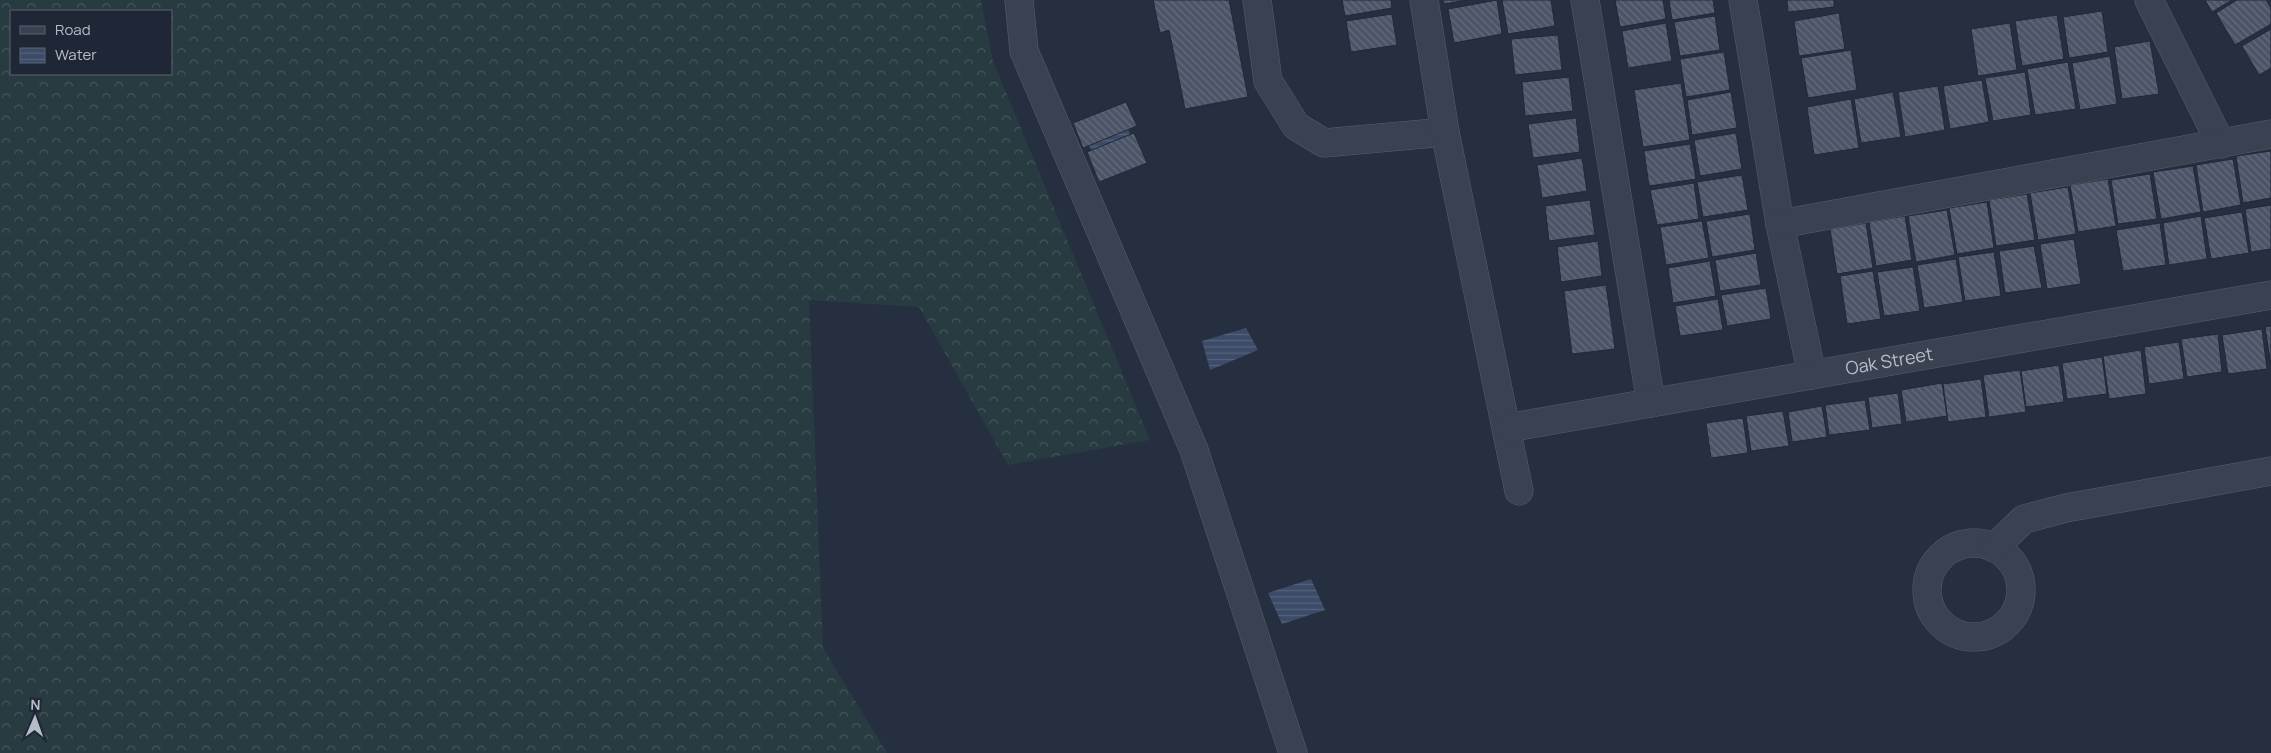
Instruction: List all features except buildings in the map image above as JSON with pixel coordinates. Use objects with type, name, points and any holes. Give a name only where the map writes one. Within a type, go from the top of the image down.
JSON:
[{"type":"street","points":[[1018,0],[1024,51],[1194,450],[1293,753]]},
{"type":"street","points":[[1257,0],[1268,81],[1296,126],[1324,144],[1445,132]]},
{"type":"street","points":[[1424,0],[1445,132],[1519,492]]},
{"type":"street","points":[[1584,0],[1651,403]]},
{"type":"street","points":[[1743,0],[1780,224],[1812,375]]},
{"type":"street","points":[[2149,0],[2220,144]]},
{"type":"street","points":[[1780,224],[2271,134]]},
{"type":"street","name":"Oak Street","points":[[1507,428],[2271,295]]},
{"type":"street","points":[[1994,548],[2024,519],[2066,508],[2271,471]]},
{"type":"green space","points":[[0,0],[981,0],[993,61],[1150,440],[1008,465],[919,307],[809,300],[823,648],[887,753],[0,753]]},
{"type":"water","points":[[1126,119],[1133,147],[1097,161],[1085,138]]},
{"type":"water","points":[[1246,328],[1258,350],[1210,370],[1202,341]]},
{"type":"water","points":[[1311,579],[1325,610],[1282,624],[1268,593]]}]
